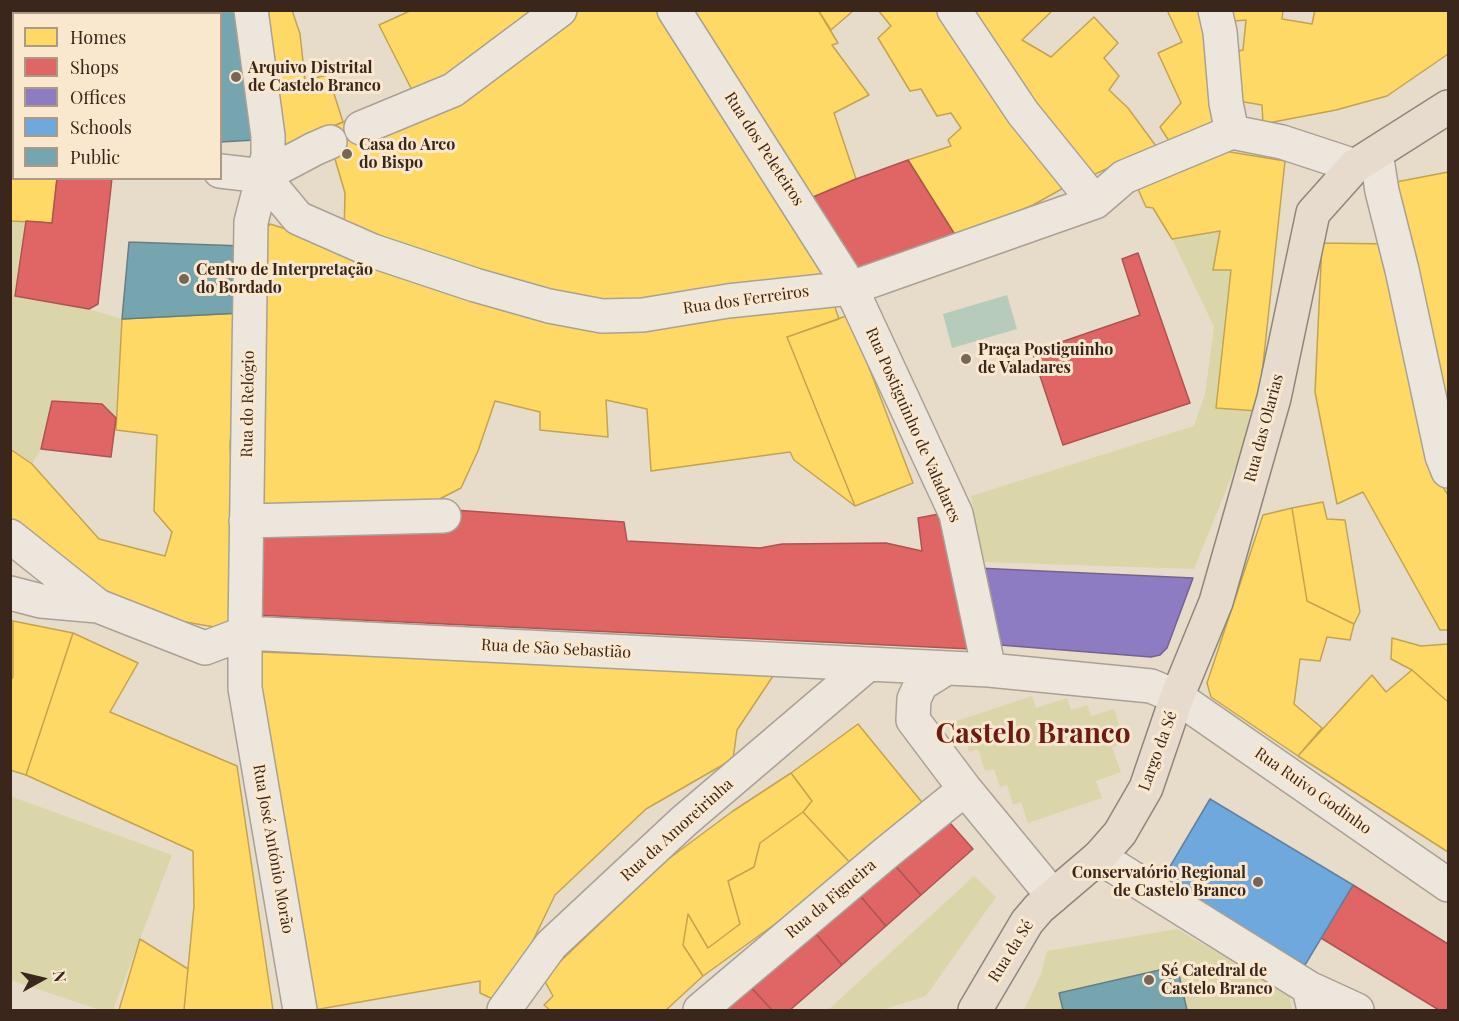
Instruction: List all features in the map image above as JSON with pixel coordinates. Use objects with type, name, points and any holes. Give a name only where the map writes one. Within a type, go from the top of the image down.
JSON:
[{"type":"main road","name":"Rua das Olarias","points":[[1177,697],[1216,602],[1266,425],[1313,213],[1366,159],[1449,107]]},
{"type":"main road","name":"Largo da Sé","points":[[1053,896],[1099,857],[1120,833],[1146,788],[1177,697]]},
{"type":"main road","name":"Rua da Sé","points":[[975,1011],[1027,922],[1053,896]]},
{"type":"street","name":"Rua do Relógio","points":[[245,633],[251,222],[268,156],[268,136],[251,10]]},
{"type":"street","points":[[361,128],[453,90],[560,10]]},
{"type":"street","name":"Rua dos Peleteiros","points":[[674,10],[851,288]]},
{"type":"street","points":[[954,10],[1023,113],[1095,202]]},
{"type":"street","points":[[1215,10],[1220,32],[1226,103],[1232,132],[1366,159],[1382,191],[1402,270],[1442,456],[1449,471]]},
{"type":"street","name":"Rua dos Ferreiros","points":[[263,176],[298,218],[373,250],[475,285],[549,306],[602,316],[643,315],[728,301],[851,288],[1095,202],[1124,177],[1232,132]]},
{"type":"street","points":[[222,171],[263,176],[330,142]]},
{"type":"street","name":"Rua Postiguinho de Valadares","points":[[851,288],[956,514],[989,670]]},
{"type":"street","points":[[246,521],[444,516]]},
{"type":"street","points":[[10,536],[98,606]]},
{"type":"street","name":"Rua de São Sebastião","points":[[10,593],[41,601],[98,606],[205,648],[245,633],[945,669]]},
{"type":"street","name":"Rua José António Morão","points":[[245,633],[245,688],[300,1011]]},
{"type":"street","name":"Rua da Amoreirinha","points":[[504,1011],[551,945],[684,821],[867,665]]},
{"type":"street","points":[[945,669],[921,684],[914,699],[913,720],[965,789],[1053,896]]},
{"type":"street","name":"Largo da Sé","points":[[945,669],[989,670],[1150,686],[1177,697]]},
{"type":"street","name":"Rua Ruivo Godinho","points":[[1177,697],[1449,885]]},
{"type":"street","name":"Rua da Figueira","points":[[700,1011],[965,789]]},
{"type":"street","points":[[1099,857],[1311,999],[1357,1011]]},
{"type":"shaded area","points":[[11,221],[26,221],[15,296],[89,309],[122,319],[116,418],[102,404],[52,401],[41,449],[32,464],[11,449]]},
{"type":"shaded area","points":[[1220,231],[1213,269],[1231,270],[1219,408],[1258,411],[1194,569],[983,562],[971,496],[1194,426],[1205,394],[1214,327],[1172,239]]},
{"type":"shaded area","points":[[1007,295],[1017,329],[952,348],[943,314]]},
{"type":"shaded area","points":[[1032,696],[1036,708],[1067,698],[1071,710],[1087,705],[1091,716],[1114,709],[1125,742],[1112,747],[1121,772],[1096,781],[1102,798],[1028,823],[1021,802],[1013,805],[1007,785],[1000,787],[994,769],[985,771],[978,749],[969,752],[963,731],[951,735],[947,724]]},
{"type":"shaded area","points":[[10,796],[172,855],[113,1010],[100,1010],[11,980]]},
{"type":"shaded area","points":[[974,876],[996,897],[926,996],[882,1010],[828,1010]]},
{"type":"shaded area","points":[[1177,929],[1289,994],[1292,1010],[1024,1010],[1041,974],[1047,951]]},
{"type":"building: Homes","points":[[10,10],[73,10],[73,12],[12,12],[11,117]]},
{"type":"building: Homes","points":[[259,10],[292,10],[300,34],[305,80],[328,75],[343,122],[280,147]]},
{"type":"building: Homes","points":[[412,10],[550,10],[416,98],[379,25]]},
{"type":"building: Homes","points":[[570,10],[669,10],[836,281],[611,311],[344,233],[345,193],[330,142],[324,130],[356,117],[364,138]]},
{"type":"building: Homes","points":[[685,10],[818,10],[838,43],[832,45],[869,95],[834,113],[856,179],[806,200]]},
{"type":"building: Homes","points":[[818,10],[854,10],[831,30]]},
{"type":"building: Homes","points":[[878,10],[949,10],[1067,186],[1033,205],[957,238],[908,160],[951,146],[948,140],[961,128],[951,113],[937,116],[921,89],[910,91],[878,38],[891,26]]},
{"type":"building: Homes","points":[[964,10],[1053,10],[1022,40],[1051,57],[1094,17],[1118,43],[1104,58],[1119,76],[1109,90],[1128,108],[1156,146],[1093,175]]},
{"type":"building: Homes","points":[[1167,10],[1206,10],[1225,120],[1171,144],[1160,127],[1181,103],[1158,53],[1182,42]]},
{"type":"building: Homes","points":[[1219,10],[1283,10],[1282,19],[1312,24],[1315,10],[1448,10],[1448,54],[1387,96],[1336,110],[1263,124],[1262,105],[1232,100],[1233,52],[1243,50],[1246,20],[1222,22]]},
{"type":"building: Homes","points":[[10,141],[12,142],[12,180],[57,180],[52,223],[10,221]]},
{"type":"building: Homes","points":[[1218,150],[1285,161],[1258,411],[1216,408],[1231,270],[1213,270],[1220,231],[1172,239],[1153,208],[1146,207],[1133,178]]},
{"type":"building: Homes","points":[[1448,172],[1448,446],[1391,183]]},
{"type":"building: Homes","points":[[270,224],[305,235],[680,321],[830,293],[839,319],[787,337],[855,506],[794,460],[790,452],[651,471],[647,409],[606,400],[608,437],[540,430],[540,412],[495,401],[478,451],[461,488],[418,510],[262,514],[264,462],[262,235]]},
{"type":"building: Homes","points":[[1322,243],[1391,244],[1431,468],[1448,495],[1448,630],[1440,630],[1363,492],[1337,504],[1315,392]]},
{"type":"building: Homes","points":[[242,313],[230,444],[237,579],[232,630],[168,619],[109,593],[10,530],[10,449],[32,464],[99,539],[165,556],[172,532],[154,511],[157,435],[116,430],[122,319]]},
{"type":"building: Homes","points":[[849,315],[913,483],[855,506],[787,337]]},
{"type":"building: Homes","points":[[1323,502],[1327,519],[1345,520],[1360,612],[1354,624],[1307,601],[1292,508]]},
{"type":"building: Homes","points":[[1292,508],[1307,601],[1354,624],[1350,640],[1327,637],[1320,661],[1300,659],[1294,704],[1322,728],[1298,756],[1211,697],[1207,683],[1263,515]]},
{"type":"building: Homes","points":[[10,620],[13,621],[13,677],[10,681]]},
{"type":"building: Homes","points":[[13,621],[73,633],[26,775],[10,770]]},
{"type":"building: Homes","points":[[73,633],[138,663],[110,712],[237,766],[273,1010],[184,1010],[194,906],[193,851],[26,775]]},
{"type":"building: Homes","points":[[1392,638],[1421,646],[1448,644],[1448,702],[1412,670],[1391,659]]},
{"type":"building: Homes","points":[[260,652],[777,670],[737,730],[733,759],[646,809],[555,895],[527,953],[497,1001],[480,993],[480,981],[314,1010],[262,726]]},
{"type":"building: Homes","points":[[1412,670],[1448,702],[1448,852],[1298,756],[1372,675],[1386,692]]},
{"type":"building: Homes","points":[[858,724],[925,806],[854,867],[803,812],[812,801],[791,773]]},
{"type":"building: Homes","points":[[791,773],[812,801],[803,812],[760,843],[754,867],[728,881],[740,924],[708,948],[688,914],[683,945],[703,976],[666,1010],[550,1010],[544,1005],[553,996],[543,978],[663,863],[733,811]]},
{"type":"building: Homes","points":[[803,812],[854,867],[703,976],[683,945],[688,914],[708,948],[740,924],[728,881],[754,867],[760,843]]},
{"type":"building: Homes","points":[[140,939],[188,969],[184,1010],[119,1010]]},
{"type":"building: Shops","points":[[908,160],[957,238],[855,278],[806,200]]},
{"type":"building: Shops","points":[[57,180],[112,180],[98,304],[89,309],[15,296],[26,221],[52,223]]},
{"type":"building: Shops","points":[[1138,253],[1190,403],[1063,445],[1032,352],[1140,315],[1122,259]]},
{"type":"building: Shops","points":[[52,401],[102,404],[116,418],[111,457],[41,449]]},
{"type":"building: Shops","points":[[454,510],[624,522],[627,541],[760,548],[782,544],[886,543],[922,551],[918,518],[949,512],[971,649],[256,615],[253,528]]},
{"type":"building: Shops","points":[[943,815],[973,849],[921,895],[891,861]]},
{"type":"building: Shops","points":[[891,861],[921,895],[886,926],[856,891]]},
{"type":"building: Shops","points":[[1353,885],[1448,944],[1448,1010],[1439,1010],[1321,938]]},
{"type":"building: Shops","points":[[856,891],[886,926],[842,965],[811,928]]},
{"type":"building: Shops","points":[[811,928],[842,965],[790,1010],[772,1010],[745,981]]},
{"type":"building: Shops","points":[[745,981],[772,1010],[715,1010]]},
{"type":"building: Offices","points":[[977,568],[1193,578],[1167,648],[1160,655],[1151,657],[1000,645]]},
{"type":"building: Schools","name":"Conservatório Regional de Castelo Branco","points":[[1210,799],[1353,885],[1305,965],[1162,880]]},
{"type":"building: Public","name":"Arquivo Distrital de Castelo Branco","points":[[94,10],[246,10],[255,140],[222,142],[222,12],[94,12]]},
{"type":"building: Public","name":"Centro de Interpretação do Bordado","points":[[129,242],[244,246],[242,313],[122,319]]},
{"type":"building: Public","name":"Sé Catedral de Castelo Branco","points":[[1177,966],[1187,1010],[1063,1010],[1059,993]]},
{"type":"place","name":"Arquivo Distrital de Castelo Branco","points":[[236,77]]},
{"type":"place","name":"Casa do Arco do Bispo","points":[[347,154]]},
{"type":"place","name":"Centro de Interpretação do Bordado","points":[[184,279]]},
{"type":"place","name":"Praça Postiguinho de Valadares","points":[[966,359]]},
{"type":"place","name":"Conservatório Regional de Castelo Branco","points":[[1258,882]]},
{"type":"place","name":"Sé Catedral de Castelo Branco","points":[[1149,980]]},
{"type":"district","name":"Castelo Branco","points":[[1033,734]]}]
